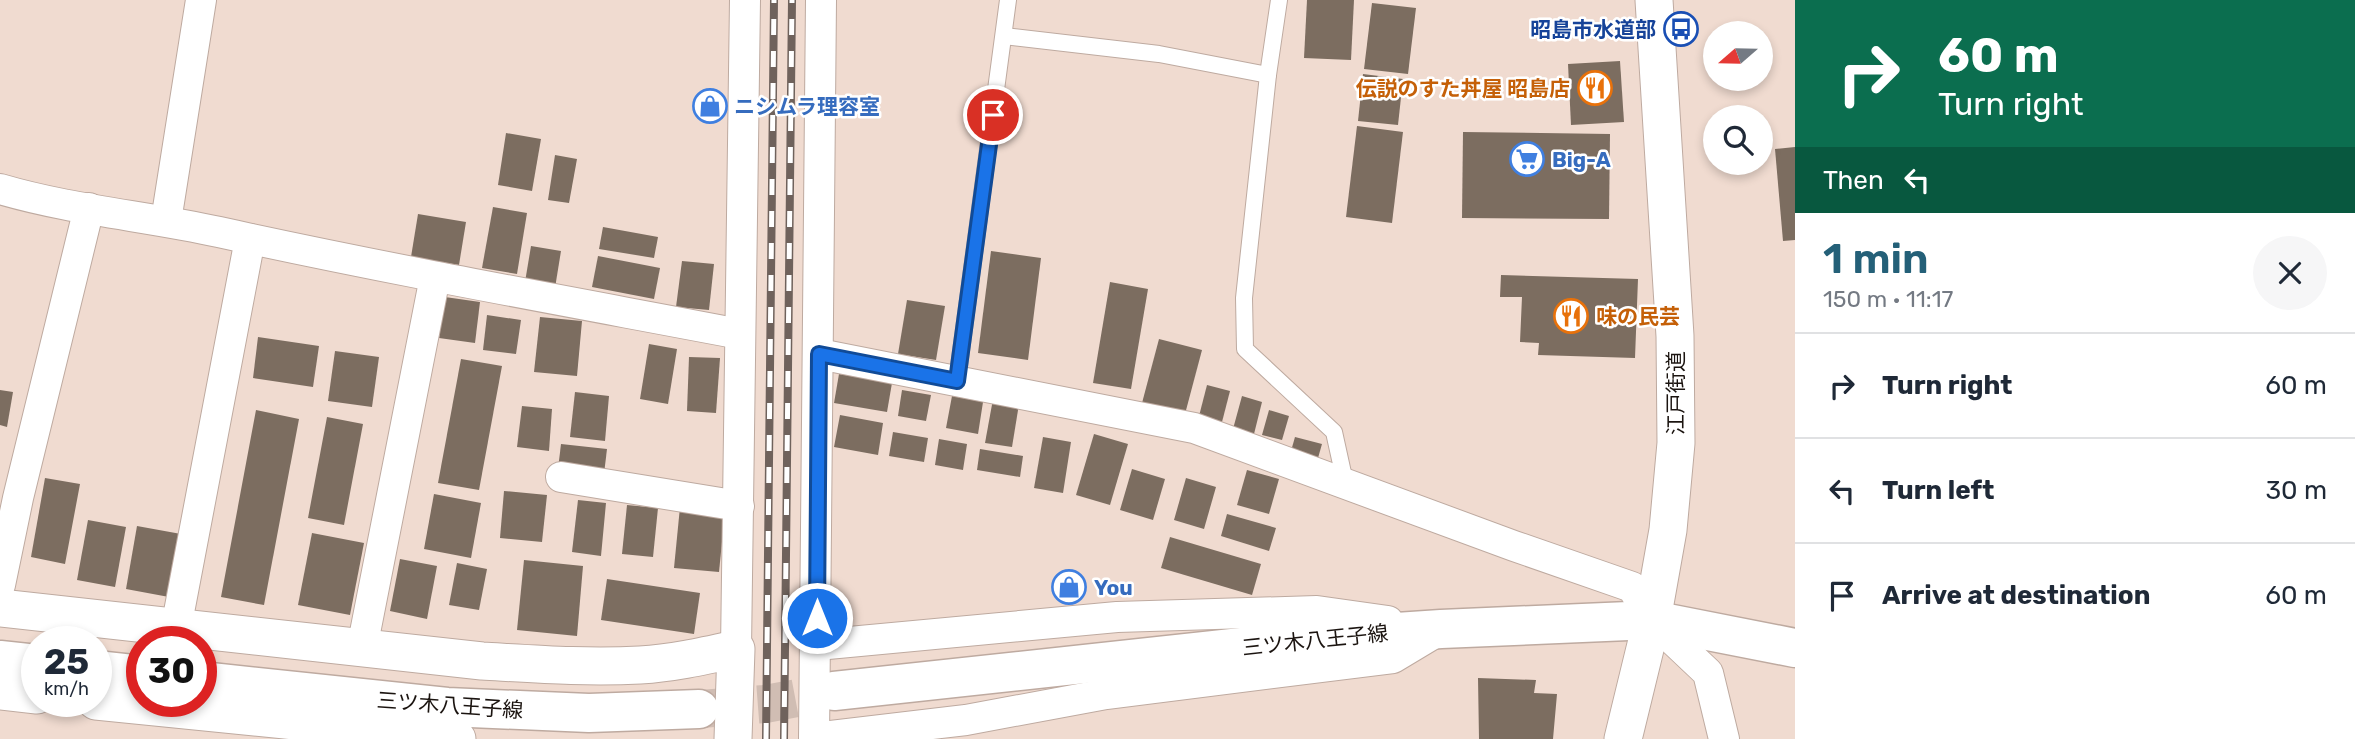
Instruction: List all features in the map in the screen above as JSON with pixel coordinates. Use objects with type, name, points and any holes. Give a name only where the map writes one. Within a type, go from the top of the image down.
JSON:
[{"type":"main road","name":"三ツ木八王子線","points":[[834,691],[1352,635],[1441,629],[1652,620],[1795,648]]},
{"type":"main road","points":[[0,660],[21,662]]},
{"type":"main road","name":"三ツ木八王子線","points":[[217,683],[447,707],[589,713],[699,709]]},
{"type":"street","points":[[166,221],[201,0]]},
{"type":"street","points":[[733,739],[745,0]]},
{"type":"street","points":[[821,0],[817,645],[814,739],[966,719],[1106,694],[1393,658],[1441,629]]},
{"type":"street","name":"江戸街道","points":[[1623,739],[1652,620],[1668,530],[1676,443],[1675,336],[1654,0]]},
{"type":"street","points":[[0,189],[32,199],[166,221],[435,277],[740,334]]},
{"type":"street","points":[[0,585],[18,498],[89,208]]},
{"type":"street","points":[[176,626],[250,239]]},
{"type":"street","points":[[362,648],[435,277]]},
{"type":"street","points":[[819,354],[1194,428],[1346,482],[1514,547],[1632,587],[1652,620],[1708,673],[1724,739]]},
{"type":"street","points":[[561,477],[738,506]]},
{"type":"street","points":[[0,608],[158,626]]},
{"type":"street","points":[[817,645],[1117,617],[1317,611],[1441,629]]},
{"type":"street","points":[[217,632],[482,661],[581,666],[642,665],[736,649]]},
{"type":"street","points":[[0,691],[21,693]]},
{"type":"street","points":[[112,703],[457,739]]},
{"type":"lane","points":[[957,381],[1008,0]]},
{"type":"lane","points":[[1279,0],[1268,75],[1244,298],[1245,349],[1334,432],[1346,482]]},
{"type":"lane","points":[[1004,36],[1159,54],[1268,75]]},
{"type":"building","points":[[1307,0],[1354,0],[1351,60],[1304,58]]},
{"type":"building","points":[[1372,3],[1416,8],[1408,74],[1364,69]]},
{"type":"building","points":[[1620,61],[1624,122],[1571,125],[1568,64]]},
{"type":"building","points":[[1363,74],[1403,79],[1398,125],[1358,121]]},
{"type":"building","points":[[1357,126],[1403,132],[1392,223],[1346,217]]},
{"type":"building","points":[[1463,132],[1610,134],[1609,219],[1462,218]]},
{"type":"building","points":[[506,133],[541,139],[532,191],[498,185]]},
{"type":"building","points":[[1795,147],[1795,240],[1783,241],[1775,149]]},
{"type":"building","points":[[555,155],[577,159],[569,203],[548,200]]},
{"type":"building","points":[[493,207],[527,213],[517,274],[482,268]]},
{"type":"building","points":[[418,214],[466,222],[459,265],[411,257]]},
{"type":"building","points":[[603,227],[658,237],[654,258],[599,249]]},
{"type":"building","points":[[531,246],[561,251],[555,288],[525,282]]},
{"type":"building","points":[[991,251],[1041,258],[1028,360],[978,353]]},
{"type":"building","points":[[598,256],[660,268],[654,299],[592,287]]},
{"type":"building","points":[[682,261],[714,264],[709,310],[676,307]]},
{"type":"building","points":[[1501,275],[1638,279],[1635,358],[1538,355],[1539,343],[1520,342],[1522,297],[1500,297]]},
{"type":"building","points":[[1110,282],[1148,289],[1131,389],[1093,383]]},
{"type":"building","points":[[445,297],[480,302],[475,343],[439,338]]},
{"type":"building","points":[[907,300],[945,306],[936,360],[898,354]]},
{"type":"building","points":[[487,315],[521,320],[516,354],[483,350]]},
{"type":"building","points":[[540,317],[582,321],[577,376],[534,372]]},
{"type":"building","points":[[258,337],[319,346],[313,387],[253,378]]},
{"type":"building","points":[[1159,339],[1202,350],[1185,414],[1142,403]]},
{"type":"building","points":[[649,344],[677,349],[668,404],[640,399]]},
{"type":"building","points":[[335,351],[379,357],[372,407],[328,401]]},
{"type":"building","points":[[689,357],[720,358],[716,413],[687,411]]},
{"type":"building","points":[[461,359],[502,366],[479,490],[438,483]]},
{"type":"building","points":[[839,374],[892,383],[887,412],[834,403]]},
{"type":"building","points":[[1207,385],[1230,391],[1222,422],[1199,416]]},
{"type":"building","points":[[0,390],[13,392],[7,427],[0,425]]},
{"type":"building","points":[[902,390],[931,395],[926,421],[898,416]]},
{"type":"building","points":[[575,392],[609,396],[605,441],[570,437]]},
{"type":"building","points":[[952,396],[983,402],[978,434],[946,428]]},
{"type":"building","points":[[1242,396],[1262,402],[1254,434],[1233,429]]},
{"type":"building","points":[[993,399],[1019,404],[1012,447],[985,443]]},
{"type":"building","points":[[522,406],[552,409],[549,451],[517,447]]},
{"type":"building","points":[[256,410],[299,419],[264,605],[221,597]]},
{"type":"building","points":[[1269,410],[1289,416],[1282,440],[1262,435]]},
{"type":"building","points":[[840,415],[883,423],[878,455],[834,447]]},
{"type":"building","points":[[327,417],[363,424],[344,525],[308,518]]},
{"type":"building","points":[[893,432],[928,438],[924,462],[889,456]]},
{"type":"building","points":[[1094,434],[1128,444],[1110,505],[1076,495]]},
{"type":"building","points":[[1043,437],[1071,442],[1063,493],[1034,488]]},
{"type":"building","points":[[1295,437],[1322,444],[1318,458],[1291,451]]},
{"type":"building","points":[[939,439],[967,444],[963,470],[935,465]]},
{"type":"building","points":[[561,444],[607,449],[604,474],[558,469]]},
{"type":"building","points":[[980,449],[1023,456],[1020,477],[977,470]]},
{"type":"building","points":[[1132,469],[1165,479],[1153,520],[1120,510]]},
{"type":"building","points":[[1247,470],[1279,479],[1269,514],[1237,505]]},
{"type":"building","points":[[45,478],[80,484],[65,564],[31,557]]},
{"type":"building","points":[[1186,478],[1216,487],[1204,529],[1174,520]]},
{"type":"building","points":[[504,491],[547,495],[542,542],[500,538]]},
{"type":"building","points":[[434,494],[481,503],[471,558],[424,549]]},
{"type":"building","points":[[578,500],[606,503],[601,556],[572,552]]},
{"type":"building","points":[[627,505],[658,508],[653,557],[622,554]]},
{"type":"building","points":[[680,507],[725,512],[719,572],[674,568]]},
{"type":"building","points":[[1227,514],[1276,528],[1269,551],[1221,536]]},
{"type":"building","points":[[88,520],[126,527],[115,587],[77,580]]},
{"type":"building","points":[[137,526],[181,534],[169,597],[126,589]]},
{"type":"building","points":[[312,533],[364,543],[350,615],[298,605]]},
{"type":"building","points":[[1170,537],[1261,564],[1252,595],[1161,568]]},
{"type":"building","points":[[400,559],[437,566],[427,619],[390,611]]},
{"type":"building","points":[[524,560],[583,566],[577,636],[517,630]]},
{"type":"building","points":[[457,563],[487,569],[479,610],[449,605]]},
{"type":"building","points":[[607,579],[700,593],[694,634],[601,620]]},
{"type":"building","points":[[1478,678],[1536,680],[1534,693],[1557,694],[1553,739],[1479,739]]},
{"type":"tunnel","points":[[701,709],[765,704],[834,691]]},
{"type":"railway","points":[[766,739],[774,0]]},
{"type":"railway","points":[[784,739],[792,0]]},
{"type":"place","name":"昭島市水道部","points":[[1681,29]]},
{"type":"place","name":"伝説のすた丼屋 昭島店","points":[[1595,88]]},
{"type":"place","name":"ニシムラ理容室","points":[[710,106]]},
{"type":"place","name":"Big-A","points":[[1527,159]]},
{"type":"place","name":"味の民芸","points":[[1571,316]]},
{"type":"place","name":"You","points":[[1069,587]]},
{"type":"route","points":[[817,618],[819,354],[957,381],[993,115]]}]
